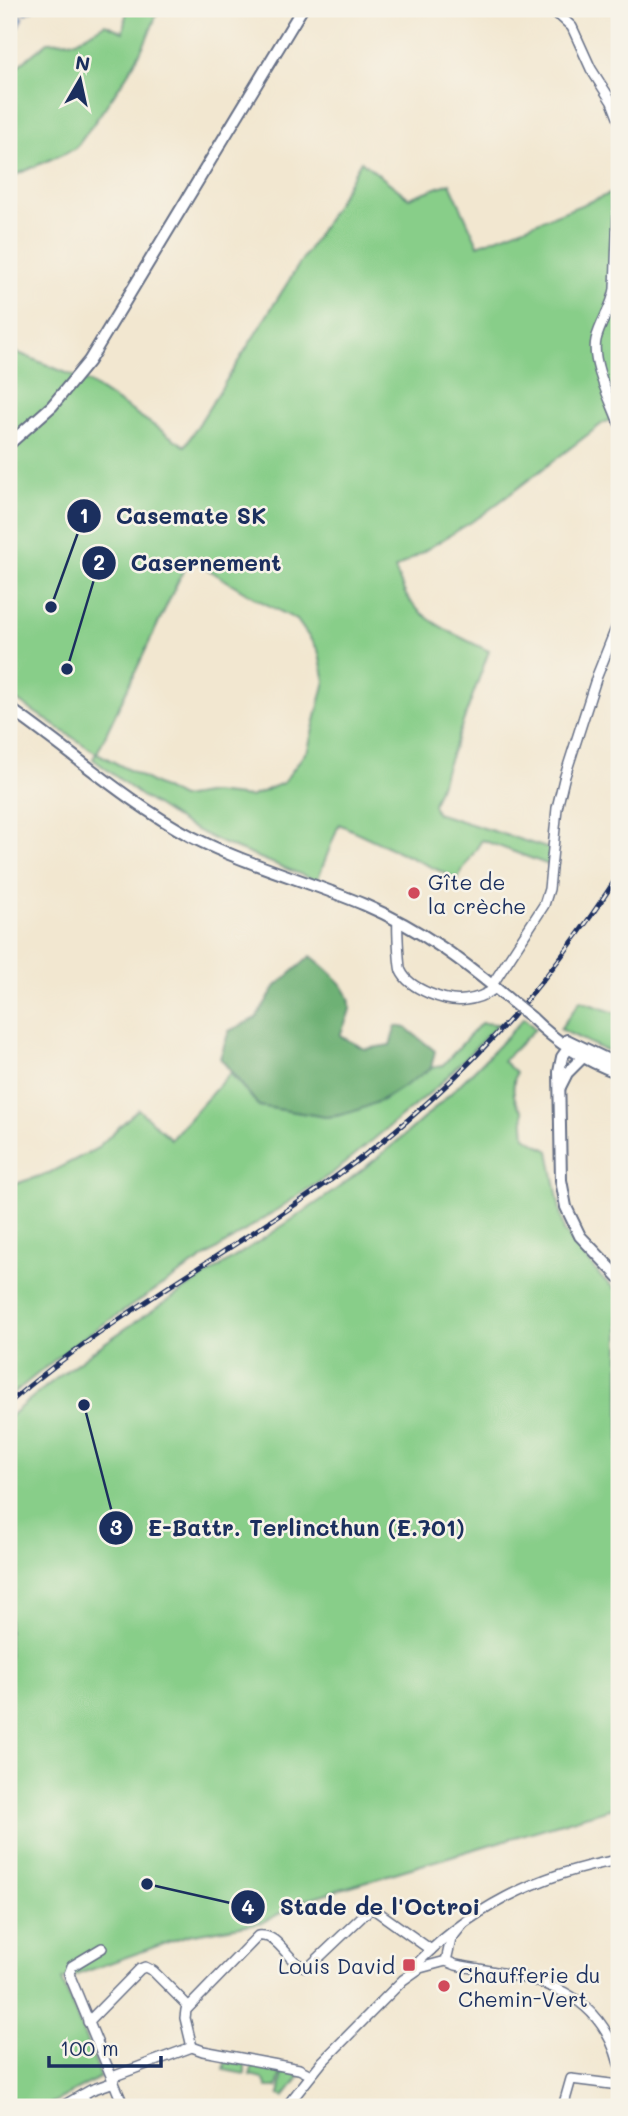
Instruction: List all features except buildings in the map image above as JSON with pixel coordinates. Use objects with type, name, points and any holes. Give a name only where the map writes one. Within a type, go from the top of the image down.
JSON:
[{"type":"main road","points":[[9,444],[52,406],[85,367],[302,9]]},
{"type":"main road","points":[[9,708],[166,822],[225,852],[364,905],[449,950],[532,1018],[551,1037],[619,1073]]},
{"type":"main road","points":[[570,1046],[560,1063],[562,1189],[572,1222],[587,1246],[619,1277]]},
{"type":"main road","points":[[586,1055],[619,1065]]},
{"type":"main road","points":[[561,1087],[567,1073],[586,1055]]},
{"type":"street","points":[[545,9],[560,16],[572,27],[619,120]]},
{"type":"street","points":[[619,182],[614,294],[595,347],[600,372],[619,424]]},
{"type":"street","points":[[398,921],[400,968],[414,986],[460,1001],[479,997],[494,986],[537,919],[546,900],[557,808],[564,779],[594,685],[619,621]]},
{"type":"street","points":[[286,2107],[311,2075],[454,1928],[539,1881],[572,1870],[619,1860]]},
{"type":"street","points":[[192,2046],[185,2018],[188,2006],[258,1936],[271,1937],[299,1965],[309,1967],[370,1909],[432,1949]]},
{"type":"street","points":[[403,1980],[443,1958],[452,1936],[463,1924]]},
{"type":"street","points":[[432,1949],[442,1946],[443,1958]]},
{"type":"street","points":[[102,1948],[70,1969],[69,1974],[124,2107]]},
{"type":"street","points":[[432,1949],[431,1959],[443,1958],[456,1965],[536,1980],[564,1991],[586,2007],[600,2023],[612,2042],[619,2064]]},
{"type":"street","points":[[88,2022],[145,1967],[153,1971],[188,2006]]},
{"type":"street","points":[[61,2107],[113,2080],[192,2046],[203,2051],[302,2070],[311,2075]]},
{"type":"street","points":[[563,2107],[571,2078],[619,2085]]},
{"type":"street","points":[[82,2095],[89,2107]]},
{"type":"green space","points":[[127,9],[158,9],[144,45],[113,96],[74,149],[9,178],[9,73],[48,42],[76,41],[105,24],[123,32]]},
{"type":"green space","points":[[361,161],[409,198],[450,183],[478,245],[612,193],[619,195],[619,416],[603,423],[481,516],[395,569],[407,596],[425,616],[446,630],[489,651],[433,804],[436,813],[550,849],[549,865],[482,840],[457,879],[339,824],[317,881],[222,843],[186,825],[140,795],[93,759],[96,753],[9,695],[9,349],[88,382],[185,446]],"holes":[[[189,558],[297,620],[318,650],[325,681],[308,749],[283,783],[250,797],[212,793],[181,798],[97,753]]]},
{"type":"green space","points":[[311,956],[337,979],[350,1001],[350,1009],[340,1036],[365,1049],[390,1045],[396,1026],[406,1028],[435,1051],[431,1068],[382,1100],[341,1115],[326,1117],[259,1106],[220,1058],[229,1031],[256,1018],[276,986]]},
{"type":"green space","points":[[580,1001],[619,1014],[619,1054],[560,1029]]},
{"type":"green space","points":[[524,1018],[535,1029],[503,1061],[516,1073],[513,1093],[523,1111],[525,1137],[549,1151],[564,1231],[601,1277],[619,1292],[619,1806],[304,1900],[264,1922],[188,1935],[62,1980],[101,2077],[45,2107],[9,2107],[9,1417],[86,1356],[291,1221],[383,1153],[479,1065]]},
{"type":"green space","points":[[481,1023],[498,1024],[437,1087],[334,1172],[78,1341],[9,1397],[9,1186],[49,1173],[96,1149],[138,1109],[171,1139],[230,1073],[259,1106],[326,1117],[337,1116],[383,1100],[431,1068],[442,1066]]},
{"type":"green space","points":[[226,2060],[245,2064],[245,2074],[224,2070]]},
{"type":"green space","points":[[253,2065],[279,2069],[281,2072],[277,2087],[267,2087],[263,2078],[250,2075]]},
{"type":"green space","points":[[283,2071],[300,2076],[284,2097],[279,2095]]},
{"type":"water","points":[[9,9],[34,9],[25,14],[22,11],[17,12],[23,18],[9,44]]},
{"type":"railway","points":[[9,1403],[87,1342],[335,1177],[417,1112],[492,1039],[526,1000],[559,959],[619,874]]},
{"type":"place","name":"Casemate SK","points":[[51,607]]},
{"type":"place","name":"Casernement","points":[[67,669]]},
{"type":"place","name":"Gîte de la crèche","points":[[414,893]]},
{"type":"place","name":"E-Battr. Terlincthun (E.701)","points":[[84,1405]]},
{"type":"place","name":"Stade de l'Octroi","points":[[147,1884]]},
{"type":"place","name":"Louis David","points":[[409,1965]]},
{"type":"place","name":"Chaufferie du Chemin-Vert","points":[[444,1986]]}]
